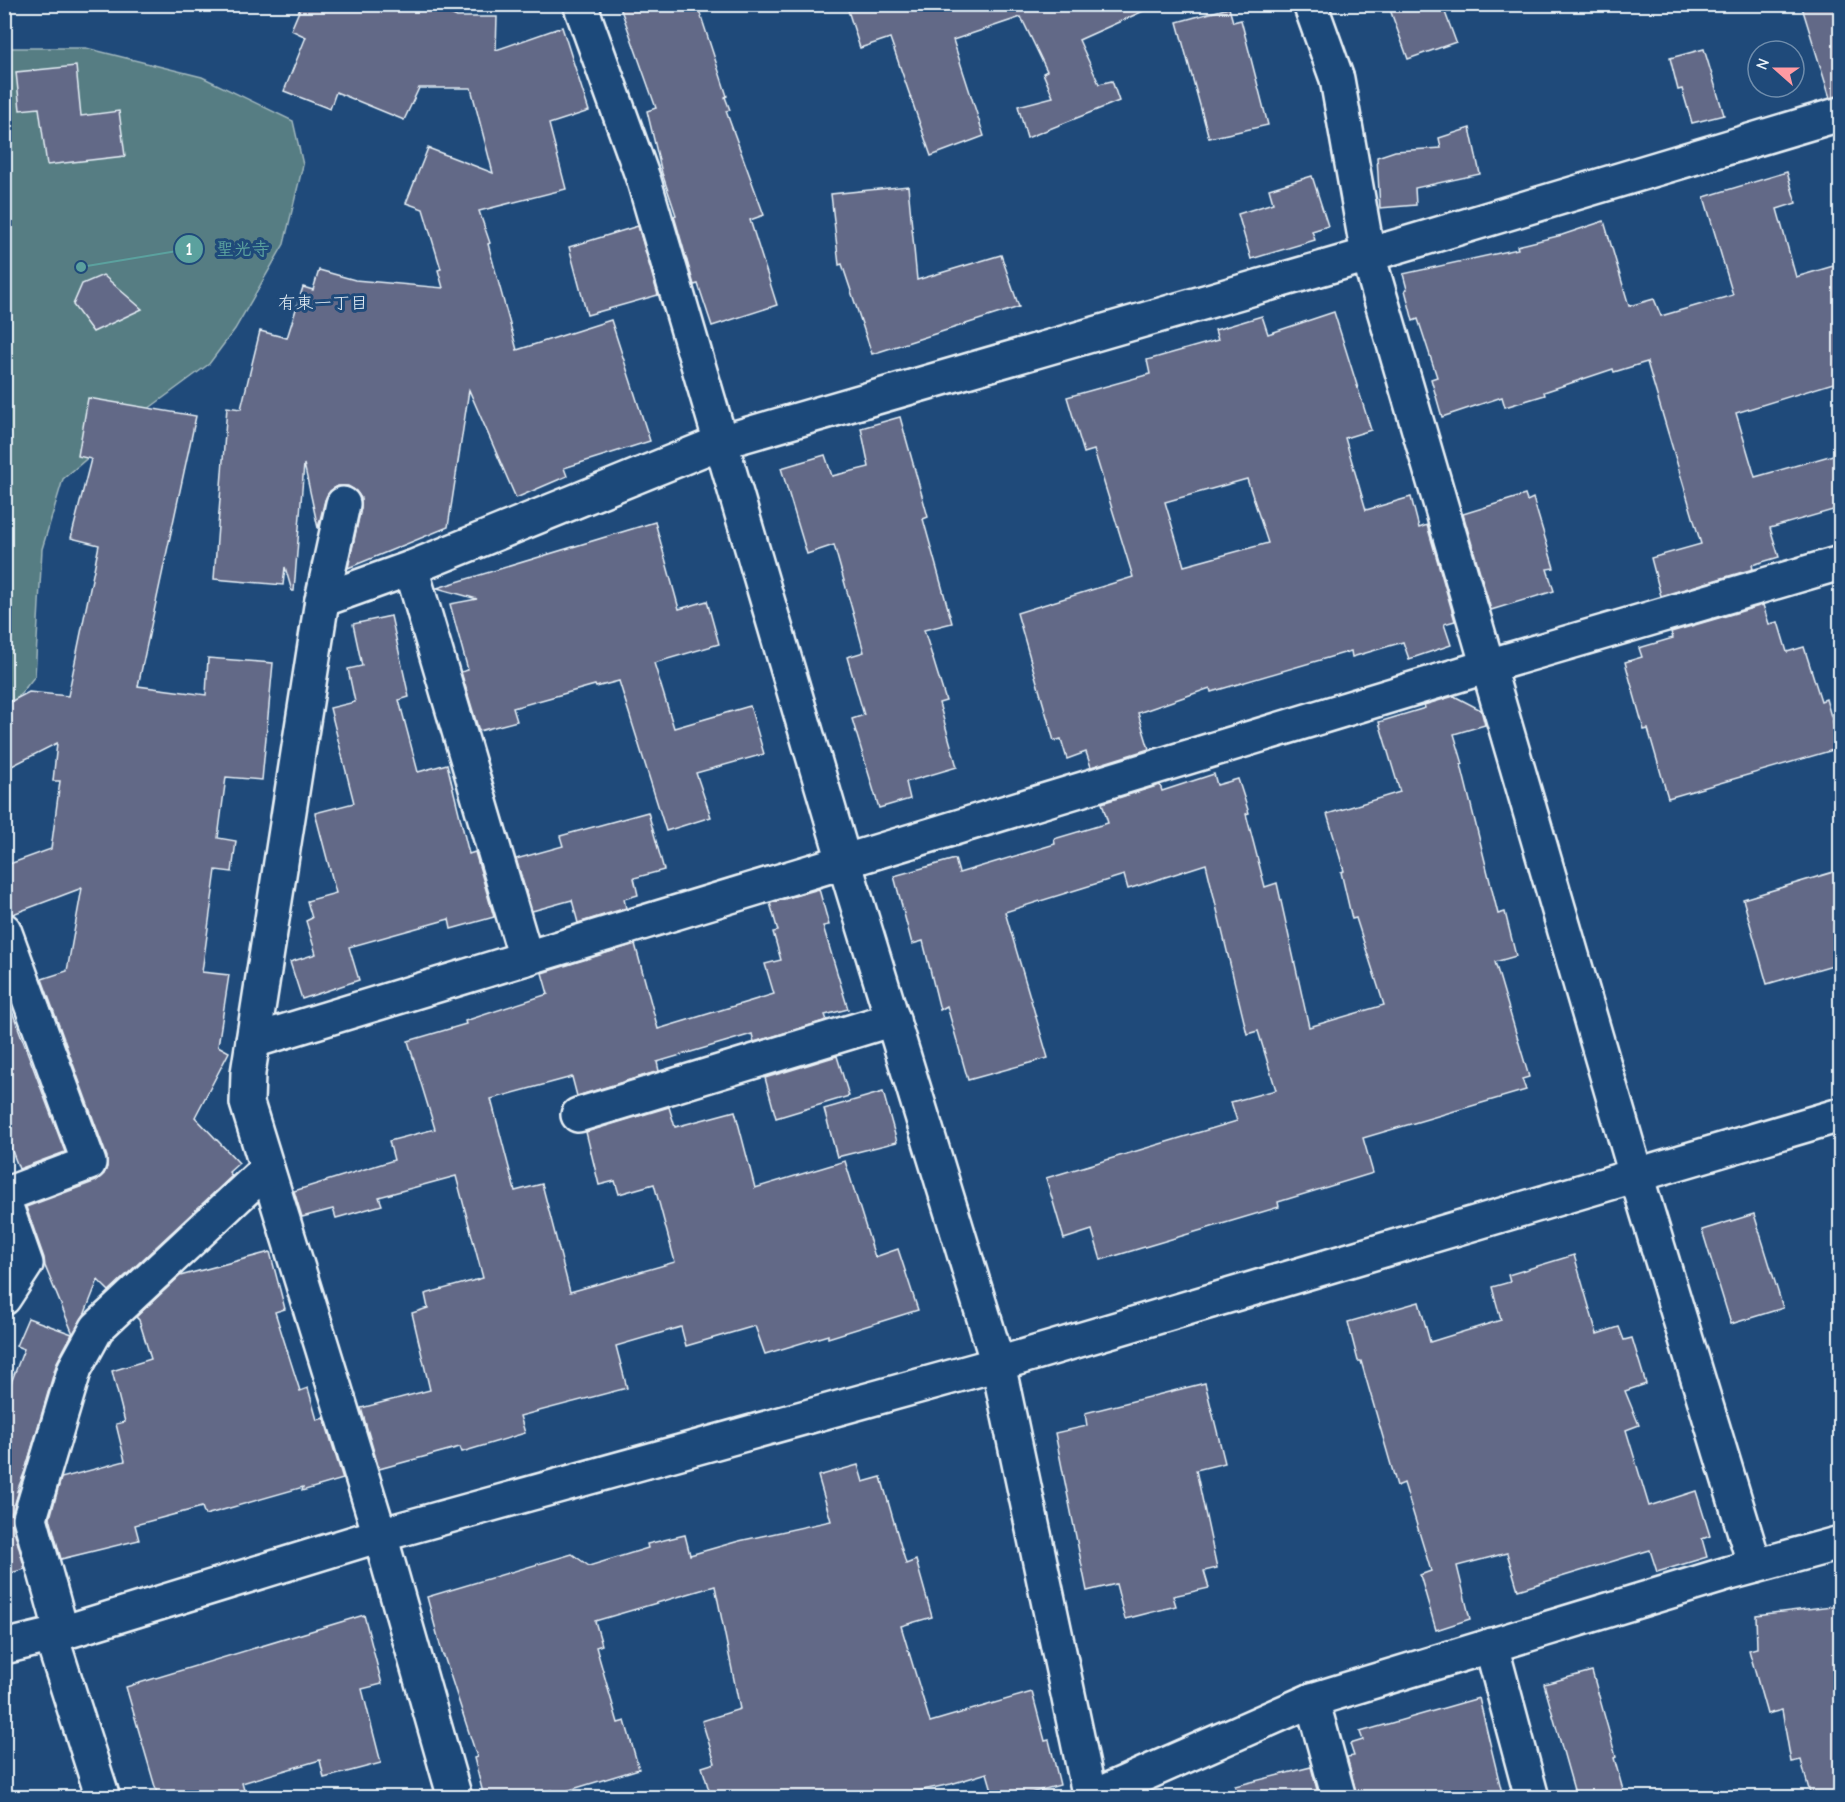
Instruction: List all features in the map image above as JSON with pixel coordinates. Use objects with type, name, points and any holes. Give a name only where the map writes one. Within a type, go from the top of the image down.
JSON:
[{"type":"street","points":[[580,4],[644,181],[844,861],[998,1364],[1090,1797],[1312,1700],[1755,1566],[1840,1543]]},
{"type":"street","points":[[1310,4],[1337,79],[1368,255],[1636,1175],[1755,1566]]},
{"type":"street","points":[[322,600],[411,568],[721,442],[1368,255],[1840,114]]},
{"type":"street","points":[[343,504],[322,600],[248,1073],[247,1103],[380,1535],[455,1797]]},
{"type":"street","points":[[253,1041],[1488,666],[1840,563]]},
{"type":"street","points":[[411,568],[526,958]]},
{"type":"street","points":[[4,930],[88,1163],[4,1195]]},
{"type":"street","points":[[578,1114],[892,1019]]},
{"type":"street","points":[[4,1647],[56,1634],[380,1535],[998,1364],[1840,1115]]},
{"type":"street","points":[[103,1797],[56,1634],[30,1518],[75,1368],[97,1328],[267,1169]]},
{"type":"street","points":[[4,1200],[26,1264],[4,1298]]},
{"type":"street","points":[[1491,1645],[1532,1797]]},
{"type":"street","points":[[1312,1700],[1339,1797]]},
{"type":"green space","points":[[4,48],[86,48],[202,77],[293,121],[303,165],[284,244],[235,329],[209,364],[125,426],[63,479],[42,549],[35,676],[15,701],[4,706]]},
{"type":"building","points":[[302,4],[427,4],[457,17],[497,17],[496,50],[562,27],[589,111],[549,124],[566,189],[479,211],[490,243],[488,244],[517,350],[611,320],[650,441],[564,468],[567,476],[516,498],[469,390],[448,527],[348,568],[361,508],[361,498],[348,486],[338,486],[330,491],[325,500],[318,528],[304,464],[294,591],[292,591],[285,567],[283,585],[214,579],[227,407],[241,409],[260,331],[287,338],[303,287],[313,290],[319,270],[355,280],[443,288],[438,270],[441,269],[423,209],[406,203],[428,148],[493,173],[471,88],[419,88],[404,120],[336,92],[330,109],[284,91],[306,37],[291,30]]},
{"type":"building","points":[[619,4],[697,4],[727,96],[725,97],[730,110],[726,111],[764,215],[750,220],[777,305],[712,326],[698,284],[694,285],[674,216],[676,215],[662,173],[647,111],[656,108]]},
{"type":"building","points":[[846,4],[1159,4],[1079,40],[1099,84],[1112,81],[1119,101],[1027,138],[1018,106],[1053,97],[1043,73],[1047,71],[1021,17],[953,40],[984,136],[931,156],[890,38],[860,48]]},
{"type":"building","points":[[1388,4],[1442,4],[1456,42],[1408,59]]},
{"type":"building","points":[[1801,4],[1840,4],[1840,96],[1830,98]]},
{"type":"building","points":[[1229,8],[1233,22],[1241,20],[1268,125],[1209,138],[1177,22]]},
{"type":"building","points":[[1704,49],[1724,115],[1692,123],[1682,89],[1678,90],[1670,58]]},
{"type":"building","points":[[76,66],[81,116],[119,111],[125,156],[47,165],[39,108],[20,110],[16,72]]},
{"type":"building","points":[[1470,128],[1480,174],[1415,188],[1416,205],[1380,208],[1377,157],[1395,151],[1441,148],[1439,138]]},
{"type":"building","points":[[1787,172],[1796,203],[1777,209],[1796,277],[1840,264],[1840,381],[1736,413],[1755,477],[1840,453],[1840,508],[1770,528],[1779,557],[1752,565],[1753,569],[1661,596],[1651,558],[1701,544],[1647,362],[1614,372],[1613,369],[1544,392],[1545,395],[1505,407],[1502,397],[1442,417],[1431,379],[1437,377],[1418,319],[1413,321],[1403,274],[1518,249],[1517,246],[1562,235],[1604,221],[1629,306],[1654,299],[1661,316],[1733,295],[1704,197]]},
{"type":"building","points":[[1312,176],[1328,226],[1312,231],[1315,240],[1251,259],[1238,214],[1273,203],[1269,189]]},
{"type":"building","points":[[908,186],[917,280],[1001,255],[1019,307],[872,354],[842,264],[839,265],[831,194]]},
{"type":"building","points":[[638,226],[658,295],[587,315],[569,247]]},
{"type":"building","points":[[103,275],[142,309],[93,332],[73,305],[82,284]]},
{"type":"building","points":[[1334,312],[1371,430],[1345,438],[1366,510],[1411,497],[1419,528],[1427,525],[1455,621],[1444,624],[1451,645],[1409,659],[1403,642],[1352,657],[1351,651],[1211,692],[1210,688],[1138,713],[1149,749],[1091,767],[1086,752],[1067,759],[1061,739],[1054,741],[1017,613],[1133,577],[1094,450],[1084,453],[1067,397],[1150,374],[1147,360],[1218,340],[1215,330],[1262,316],[1268,334]],"holes":[[[1247,479],[1268,543],[1184,566],[1165,502]]]},
{"type":"building","points":[[88,398],[196,416],[138,686],[206,695],[208,658],[273,663],[262,780],[226,777],[218,838],[236,841],[232,872],[216,870],[202,972],[229,975],[218,1046],[229,1052],[195,1117],[239,1163],[229,1172],[232,1176],[109,1291],[98,1280],[85,1313],[73,1334],[45,1266],[26,1207],[96,1181],[104,1174],[107,1167],[107,1157],[42,979],[67,971],[82,888],[13,914],[4,912],[4,866],[51,849],[60,781],[53,781],[57,743],[4,770],[4,705],[29,692],[68,696],[99,545],[71,538],[91,459],[78,456]]},
{"type":"building","points":[[900,417],[928,517],[923,519],[952,623],[924,630],[946,701],[939,703],[957,767],[906,782],[910,799],[879,808],[852,719],[864,715],[847,657],[864,652],[834,545],[807,554],[781,468],[825,455],[832,476],[869,467],[861,428]]},
{"type":"building","points":[[1525,495],[1527,501],[1533,498],[1554,568],[1547,569],[1554,591],[1491,610],[1463,514]]},
{"type":"building","points":[[655,522],[679,609],[707,601],[719,644],[654,663],[674,728],[750,706],[764,754],[696,773],[711,817],[666,831],[619,681],[596,687],[595,685],[513,708],[517,721],[479,731],[461,672],[468,670],[450,604],[477,599],[437,588]]},
{"type":"building","points":[[1763,605],[1769,624],[1778,622],[1787,652],[1804,647],[1821,701],[1826,699],[1840,748],[1668,798],[1648,729],[1644,730],[1625,662],[1642,657],[1639,648],[1673,638],[1671,632]]},
{"type":"building","points":[[391,616],[409,697],[399,700],[418,772],[447,764],[469,854],[475,852],[494,917],[451,929],[449,919],[349,947],[359,980],[302,999],[290,962],[316,954],[306,921],[312,918],[307,901],[336,893],[315,813],[354,803],[330,708],[355,702],[348,669],[362,666],[353,624]]},
{"type":"building","points":[[1454,696],[1481,710],[1485,725],[1454,734],[1498,914],[1505,912],[1516,956],[1495,962],[1529,1077],[1522,1079],[1526,1090],[1363,1138],[1373,1173],[1278,1202],[1279,1207],[1101,1260],[1092,1230],[1064,1239],[1046,1178],[1237,1121],[1231,1102],[1276,1090],[1258,1031],[1247,1034],[1206,864],[1128,889],[1124,875],[1005,912],[1048,1058],[968,1080],[947,1006],[940,1010],[923,941],[912,944],[894,876],[955,859],[959,873],[1055,844],[1054,839],[1108,823],[1102,803],[1160,785],[1162,791],[1214,774],[1217,785],[1238,779],[1249,813],[1246,814],[1265,887],[1277,883],[1309,1027],[1384,1005],[1356,918],[1352,919],[1341,872],[1344,871],[1327,814],[1400,792],[1379,722],[1425,708],[1424,705]]},
{"type":"building","points":[[648,812],[664,870],[634,878],[638,895],[624,899],[626,908],[578,923],[572,900],[532,911],[516,859],[563,846],[560,836]]},
{"type":"building","points":[[1840,870],[1840,963],[1767,984],[1743,899]]},
{"type":"building","points":[[819,889],[829,925],[823,926],[848,1009],[825,1015],[827,1020],[754,1042],[752,1034],[657,1062],[659,1071],[577,1096],[572,1077],[491,1099],[515,1191],[542,1184],[570,1292],[675,1262],[654,1184],[619,1194],[615,1181],[599,1185],[586,1132],[669,1107],[675,1127],[735,1111],[755,1188],[845,1161],[875,1257],[898,1249],[918,1310],[828,1338],[828,1335],[765,1354],[755,1326],[686,1346],[681,1327],[616,1346],[627,1388],[520,1416],[525,1433],[462,1452],[460,1447],[379,1469],[361,1408],[430,1390],[412,1313],[428,1308],[425,1294],[483,1278],[456,1176],[379,1197],[382,1205],[336,1218],[333,1209],[302,1217],[294,1191],[394,1160],[389,1141],[435,1129],[408,1041],[466,1024],[465,1021],[548,994],[542,973],[635,944],[658,1029],[774,994],[765,964],[781,960],[773,932],[778,931],[770,903]]},
{"type":"building","points":[[4,990],[65,1152],[19,1169],[4,1130]]},
{"type":"building","points":[[837,1056],[849,1096],[776,1118],[765,1078]]},
{"type":"building","points":[[883,1092],[897,1142],[837,1157],[824,1109]]},
{"type":"building","points":[[1754,1214],[1783,1308],[1731,1324],[1702,1230]]},
{"type":"building","points":[[270,1252],[285,1309],[275,1312],[300,1391],[308,1388],[317,1420],[324,1418],[343,1479],[302,1491],[303,1487],[205,1515],[202,1507],[135,1525],[139,1540],[61,1559],[50,1518],[61,1478],[125,1461],[116,1424],[125,1422],[112,1371],[151,1359],[139,1320],[136,1317],[180,1276]]},
{"type":"building","points":[[1574,1255],[1597,1334],[1619,1327],[1624,1340],[1632,1338],[1646,1384],[1625,1391],[1639,1425],[1626,1430],[1649,1506],[1696,1491],[1710,1536],[1702,1539],[1707,1557],[1657,1572],[1650,1550],[1518,1590],[1507,1553],[1457,1566],[1470,1619],[1436,1630],[1420,1575],[1431,1571],[1404,1483],[1397,1486],[1348,1322],[1419,1302],[1430,1342],[1501,1320],[1492,1287],[1510,1282],[1508,1275]]},
{"type":"building","points":[[28,1318],[72,1334],[57,1362],[12,1513],[12,1523],[25,1569],[4,1575],[4,1401],[24,1349],[16,1346]]},
{"type":"building","points":[[1205,1383],[1225,1463],[1196,1470],[1217,1568],[1204,1571],[1209,1588],[1173,1596],[1176,1606],[1125,1619],[1116,1584],[1087,1591],[1055,1433],[1087,1426],[1085,1413]]},
{"type":"building","points":[[858,1465],[863,1482],[881,1477],[906,1564],[916,1560],[932,1617],[901,1626],[930,1722],[1032,1692],[1045,1741],[1049,1740],[1060,1785],[1016,1797],[994,1797],[987,1773],[951,1784],[890,1797],[711,1797],[702,1767],[715,1763],[702,1721],[740,1709],[715,1586],[595,1621],[602,1645],[596,1647],[618,1723],[625,1721],[639,1769],[553,1795],[552,1790],[522,1797],[484,1797],[474,1758],[477,1757],[443,1656],[427,1597],[572,1554],[589,1566],[648,1548],[647,1544],[685,1535],[690,1555],[739,1541],[831,1521],[818,1476]]},
{"type":"building","points":[[1840,1605],[1840,1797],[1811,1797],[1801,1760],[1791,1762],[1782,1710],[1767,1714],[1749,1650],[1757,1648],[1756,1615]]},
{"type":"building","points":[[364,1615],[382,1684],[362,1689],[381,1763],[324,1778],[320,1760],[242,1783],[246,1797],[158,1797],[126,1687]]},
{"type":"building","points":[[1592,1671],[1625,1797],[1576,1797],[1544,1684]]},
{"type":"building","points":[[1479,1698],[1503,1797],[1357,1797],[1347,1757],[1354,1756],[1350,1744],[1363,1740],[1360,1732]]},
{"type":"building","points":[[1311,1767],[1319,1797],[1237,1797],[1235,1786]]},
{"type":"place","name":"聖光寺","points":[[81,267]]},
{"type":"district","name":"有東一丁目","points":[[323,303]]}]
